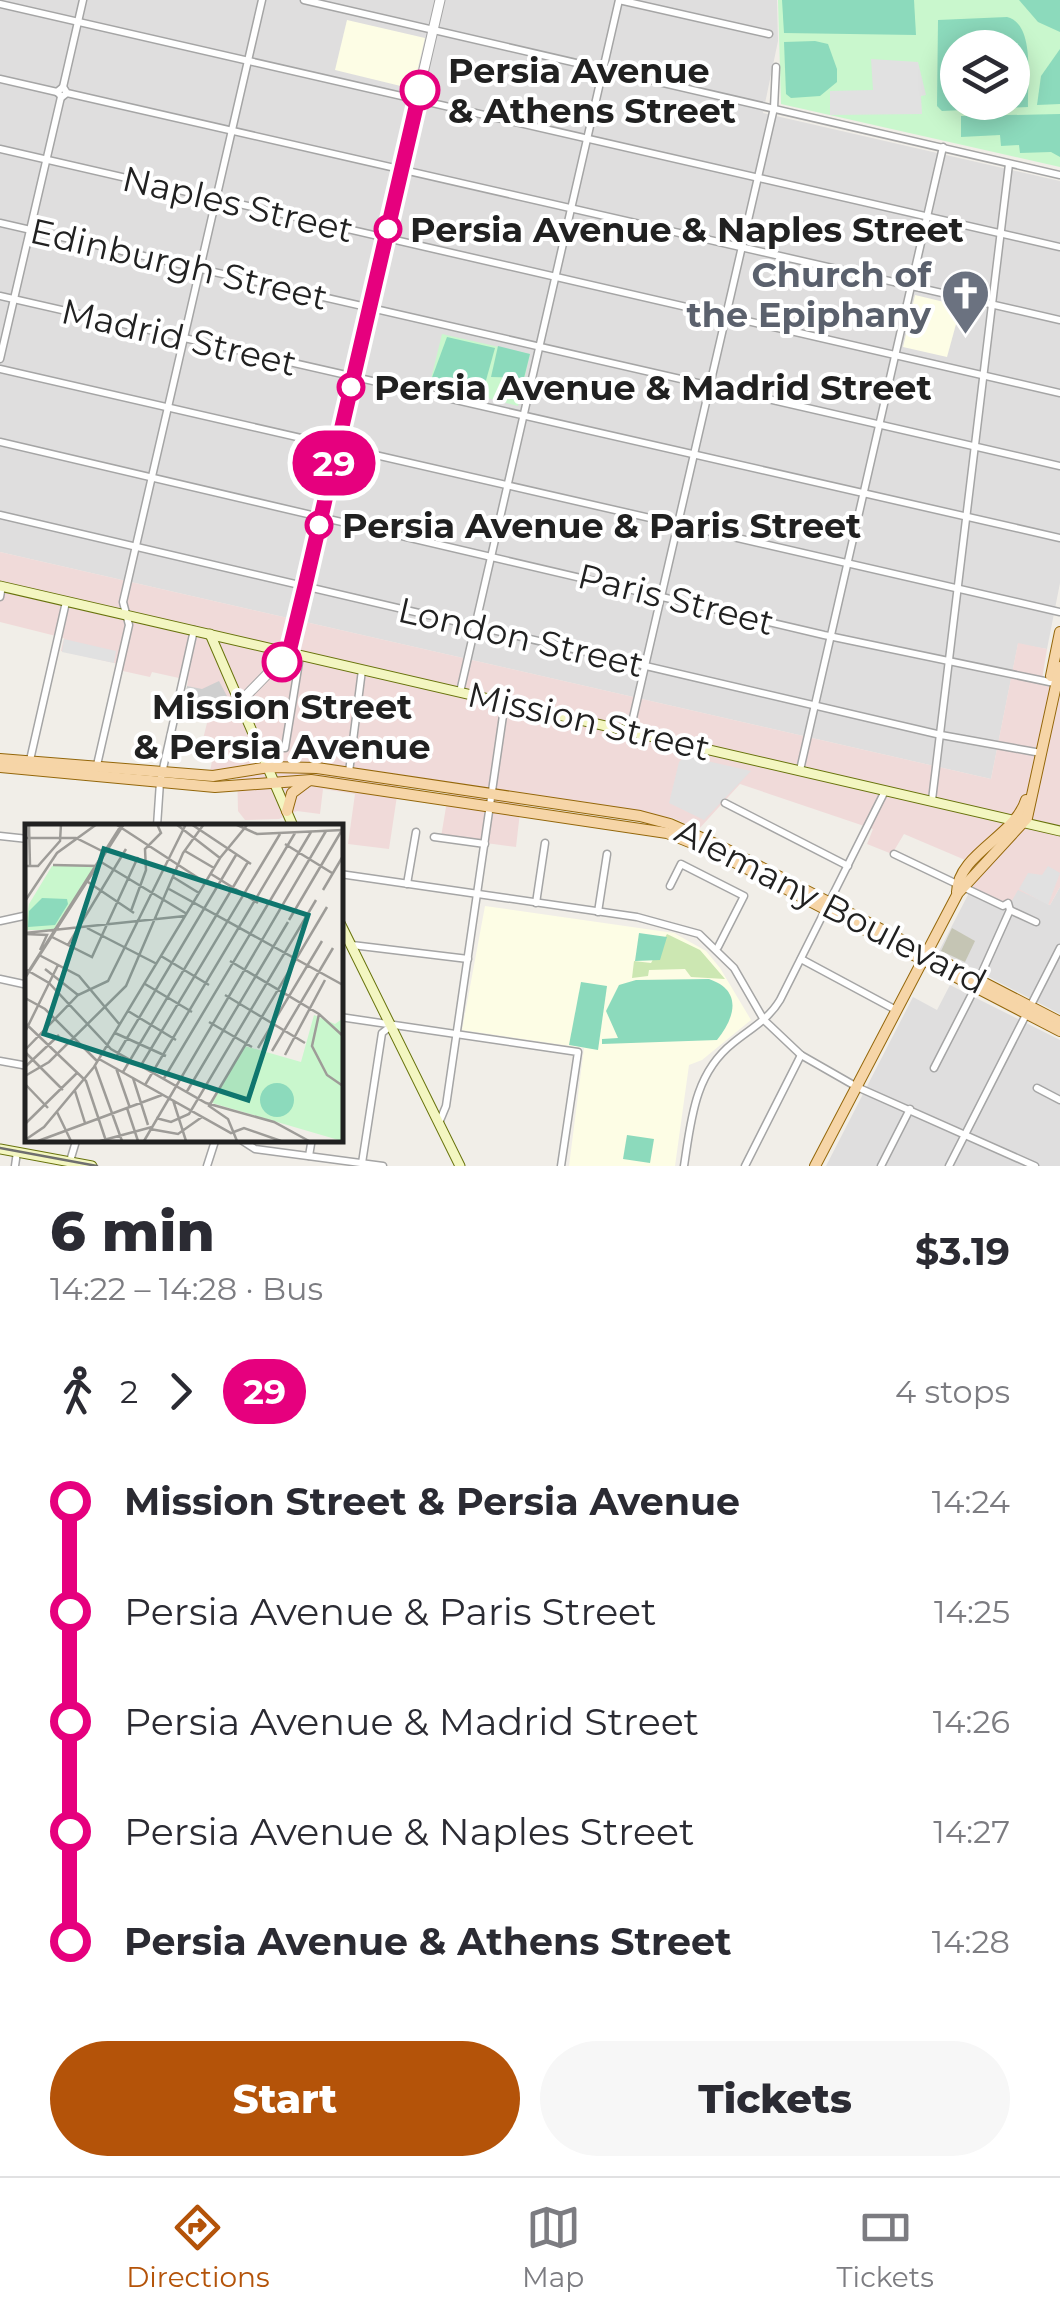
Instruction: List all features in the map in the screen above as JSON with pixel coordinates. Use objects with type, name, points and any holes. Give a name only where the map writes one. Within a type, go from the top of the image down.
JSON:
[{"type":"main road","name":"Mission Street","points":[[1,589],[194,630],[1060,831]]},
{"type":"main road","points":[[1056,683],[1060,632]]},
{"type":"main road","points":[[210,634],[292,824]]},
{"type":"main road","points":[[815,1166],[959,889],[1020,821],[1060,667]]},
{"type":"main road","name":"Alemany Boulevard","points":[[0,760],[97,765],[215,787],[311,780],[670,824],[1029,1011],[1060,1031]]},
{"type":"main road","name":"Alemany Boulevard","points":[[0,767],[162,777],[212,776],[269,768],[348,772],[492,800]]},
{"type":"main road","points":[[287,811],[292,793],[311,780]]},
{"type":"main road","points":[[342,927],[460,1166]]},
{"type":"main road","name":"Alemany Boulevard","points":[[1029,1011],[1060,1022]]},
{"type":"main road","points":[[0,1149],[92,1166]]},
{"type":"street","points":[[0,359],[83,0]]},
{"type":"street","points":[[97,765],[128,624],[123,605],[262,0]]},
{"type":"street","points":[[304,0],[1060,176]]},
{"type":"street","points":[[260,747],[285,748],[305,586],[440,0]]},
{"type":"street","points":[[460,692],[620,0],[769,34]]},
{"type":"street","points":[[0,4],[1060,247]]},
{"type":"street","points":[[630,731],[774,108],[776,68]]},
{"type":"street","points":[[0,79],[1060,320]]},
{"type":"street","points":[[800,770],[943,147]]},
{"type":"street","name":"Naples Street","points":[[0,150],[1060,393]]},
{"type":"street","points":[[932,800],[1009,164]]},
{"type":"street","name":"Edinburgh Street","points":[[0,222],[1060,466]]},
{"type":"street","name":"Madrid Street","points":[[0,296],[1060,538]]},
{"type":"street","points":[[0,369],[1060,612]]},
{"type":"street","name":"Paris Street","points":[[0,442],[1056,683]]},
{"type":"street","name":"London Street","points":[[0,515],[940,735],[1039,752]]},
{"type":"street","points":[[30,763],[66,601]]},
{"type":"street","points":[[157,824],[162,777],[194,630]]},
{"type":"street","points":[[239,703],[295,654]]},
{"type":"street","points":[[348,772],[363,669]]},
{"type":"street","points":[[439,1124],[446,1106],[505,702]]},
{"type":"street","points":[[684,1166],[693,1110],[707,1073],[730,1044],[764,1020],[801,959],[886,790]]},
{"type":"street","points":[[725,803],[848,866]]},
{"type":"street","points":[[407,884],[416,832]]},
{"type":"street","points":[[0,836],[25,839]]},
{"type":"street","points":[[434,837],[485,844]]},
{"type":"street","points":[[536,902],[545,842]]},
{"type":"street","points":[[598,912],[607,854]]},
{"type":"street","points":[[894,854],[959,889],[1003,906],[1008,904],[1010,910],[934,1068]]},
{"type":"street","points":[[670,886],[681,864],[744,896],[718,947]]},
{"type":"street","points":[[342,874],[677,924],[718,947],[764,1020],[801,1055],[857,1088],[966,1134],[1020,1163],[1035,1166]]},
{"type":"street","points":[[1010,910],[1036,922]]},
{"type":"street","points":[[0,920],[25,916]]},
{"type":"street","points":[[350,944],[468,959]]},
{"type":"street","points":[[949,1166],[1060,948]]},
{"type":"street","points":[[801,959],[896,1010]]},
{"type":"street","points":[[0,979],[25,984]]},
{"type":"street","points":[[342,1018],[578,1052],[561,1166]]},
{"type":"street","points":[[362,1163],[382,1033],[391,1026]]},
{"type":"street","points":[[745,1166],[801,1055]]},
{"type":"street","points":[[0,1061],[25,1065]]},
{"type":"street","points":[[1036,1088],[1060,1100]]},
{"type":"street","points":[[880,1166],[910,1109]]},
{"type":"street","points":[[70,1161],[76,1141]]},
{"type":"street","points":[[208,1166],[215,1141]]},
{"type":"street","points":[[243,1141],[255,1149],[383,1166]]},
{"type":"street","points":[[309,1156],[312,1141]]},
{"type":"street","points":[[15,1166],[17,1152]]},
{"type":"shaded area","points":[[0,0],[777,0],[778,41],[763,113],[1060,181],[1060,583],[1047,649],[1018,644],[991,779],[0,552]]},
{"type":"shaded area","points":[[347,20],[425,38],[413,89],[335,70]]},
{"type":"shaded area","points":[[871,59],[918,62],[926,95],[921,96],[922,114],[830,115],[830,91],[873,90]]},
{"type":"shaded area","points":[[915,295],[961,306],[947,357],[903,347]]},
{"type":"shaded area","points":[[0,552],[991,779],[1018,643],[1047,649],[1041,685],[1060,689],[1060,887],[1050,905],[1018,890],[1010,904],[971,889],[984,868],[904,834],[892,854],[867,844],[873,829],[740,784],[698,830],[673,818],[522,795],[516,847],[441,837],[450,783],[400,776],[389,849],[348,844],[355,794],[323,789],[320,814],[297,811],[279,819],[245,820],[238,811],[237,769],[210,771],[216,742],[203,739],[208,719],[204,711],[228,698],[187,686],[188,680],[123,671],[123,665],[61,651],[64,638],[0,622]]},
{"type":"shaded area","points":[[64,639],[116,651],[114,663],[62,652]]},
{"type":"shaded area","points":[[219,681],[228,698],[204,711],[183,705],[187,686],[202,689]]},
{"type":"shaded area","points":[[685,756],[751,771],[704,820],[669,803],[679,762]]},
{"type":"shaded area","points":[[1048,866],[1060,873],[1048,905],[1019,889],[1028,873],[1042,875]]},
{"type":"shaded area","points":[[1060,887],[1060,1014],[939,951],[971,889],[1018,889],[1050,905]]},
{"type":"shaded area","points":[[485,906],[674,933],[706,951],[720,968],[751,1020],[702,1060],[689,1065],[675,1166],[569,1166],[584,1048],[462,1030]]},
{"type":"shaded area","points":[[952,928],[975,941],[965,962],[941,951]]},
{"type":"shaded area","points":[[950,985],[1060,1040],[1060,1166],[826,1166],[913,997],[937,1010]]},
{"type":"green space","points":[[778,0],[1060,0],[1060,167],[781,104]]},
{"type":"green space","points":[[782,0],[914,0],[916,35],[784,33]]},
{"type":"green space","points":[[1019,0],[1060,0],[1060,32],[1038,22]]},
{"type":"green space","points":[[1007,17],[1016,22],[1021,30],[940,30],[940,109],[938,20]]},
{"type":"green space","points":[[784,42],[828,44],[837,82],[820,96],[791,98],[786,94]]},
{"type":"green space","points":[[1060,49],[1060,104],[1037,105],[1041,76]]},
{"type":"green space","points":[[1060,114],[1060,157],[1051,152],[1020,153],[1019,145],[1001,146],[1000,135],[961,137],[961,120],[1030,120],[1030,115]]},
{"type":"green space","points":[[442,334],[530,354],[518,406],[430,383]]},
{"type":"green space","points":[[447,337],[495,348],[485,384],[476,395],[430,383]]},
{"type":"green space","points":[[498,346],[530,354],[524,378],[491,377]]},
{"type":"green space","points":[[639,933],[667,937],[660,960],[635,961]]},
{"type":"green space","points":[[667,934],[700,950],[725,979],[691,977],[685,969],[649,970],[648,976],[632,978],[634,961],[651,963]]},
{"type":"green space","points":[[709,979],[727,991],[733,1006],[717,1040],[602,1044],[602,1039],[618,1038],[606,1011],[619,985],[636,980]]},
{"type":"green space","points":[[581,982],[607,986],[598,1050],[569,1045]]},
{"type":"green space","points":[[627,1135],[654,1139],[650,1163],[623,1159]]},
{"type":"tram line","points":[[0,1148],[97,1166]]},
{"type":"bus line","name":"29","points":[[282,662],[289,652],[305,586],[420,90]]},
{"type":"place","name":"Persia Avenue & Athens Street","points":[[420,90]]},
{"type":"place","name":"Persia Avenue & Naples Street","points":[[388,229]]},
{"type":"place","name":"Church of the Epiphany","points":[[966,336]]},
{"type":"place","name":"Persia Avenue & Madrid Street","points":[[351,387]]},
{"type":"place","name":"Persia Avenue & Paris Street","points":[[319,525]]},
{"type":"place","name":"Mission Street & Persia Avenue","points":[[282,662]]}]
